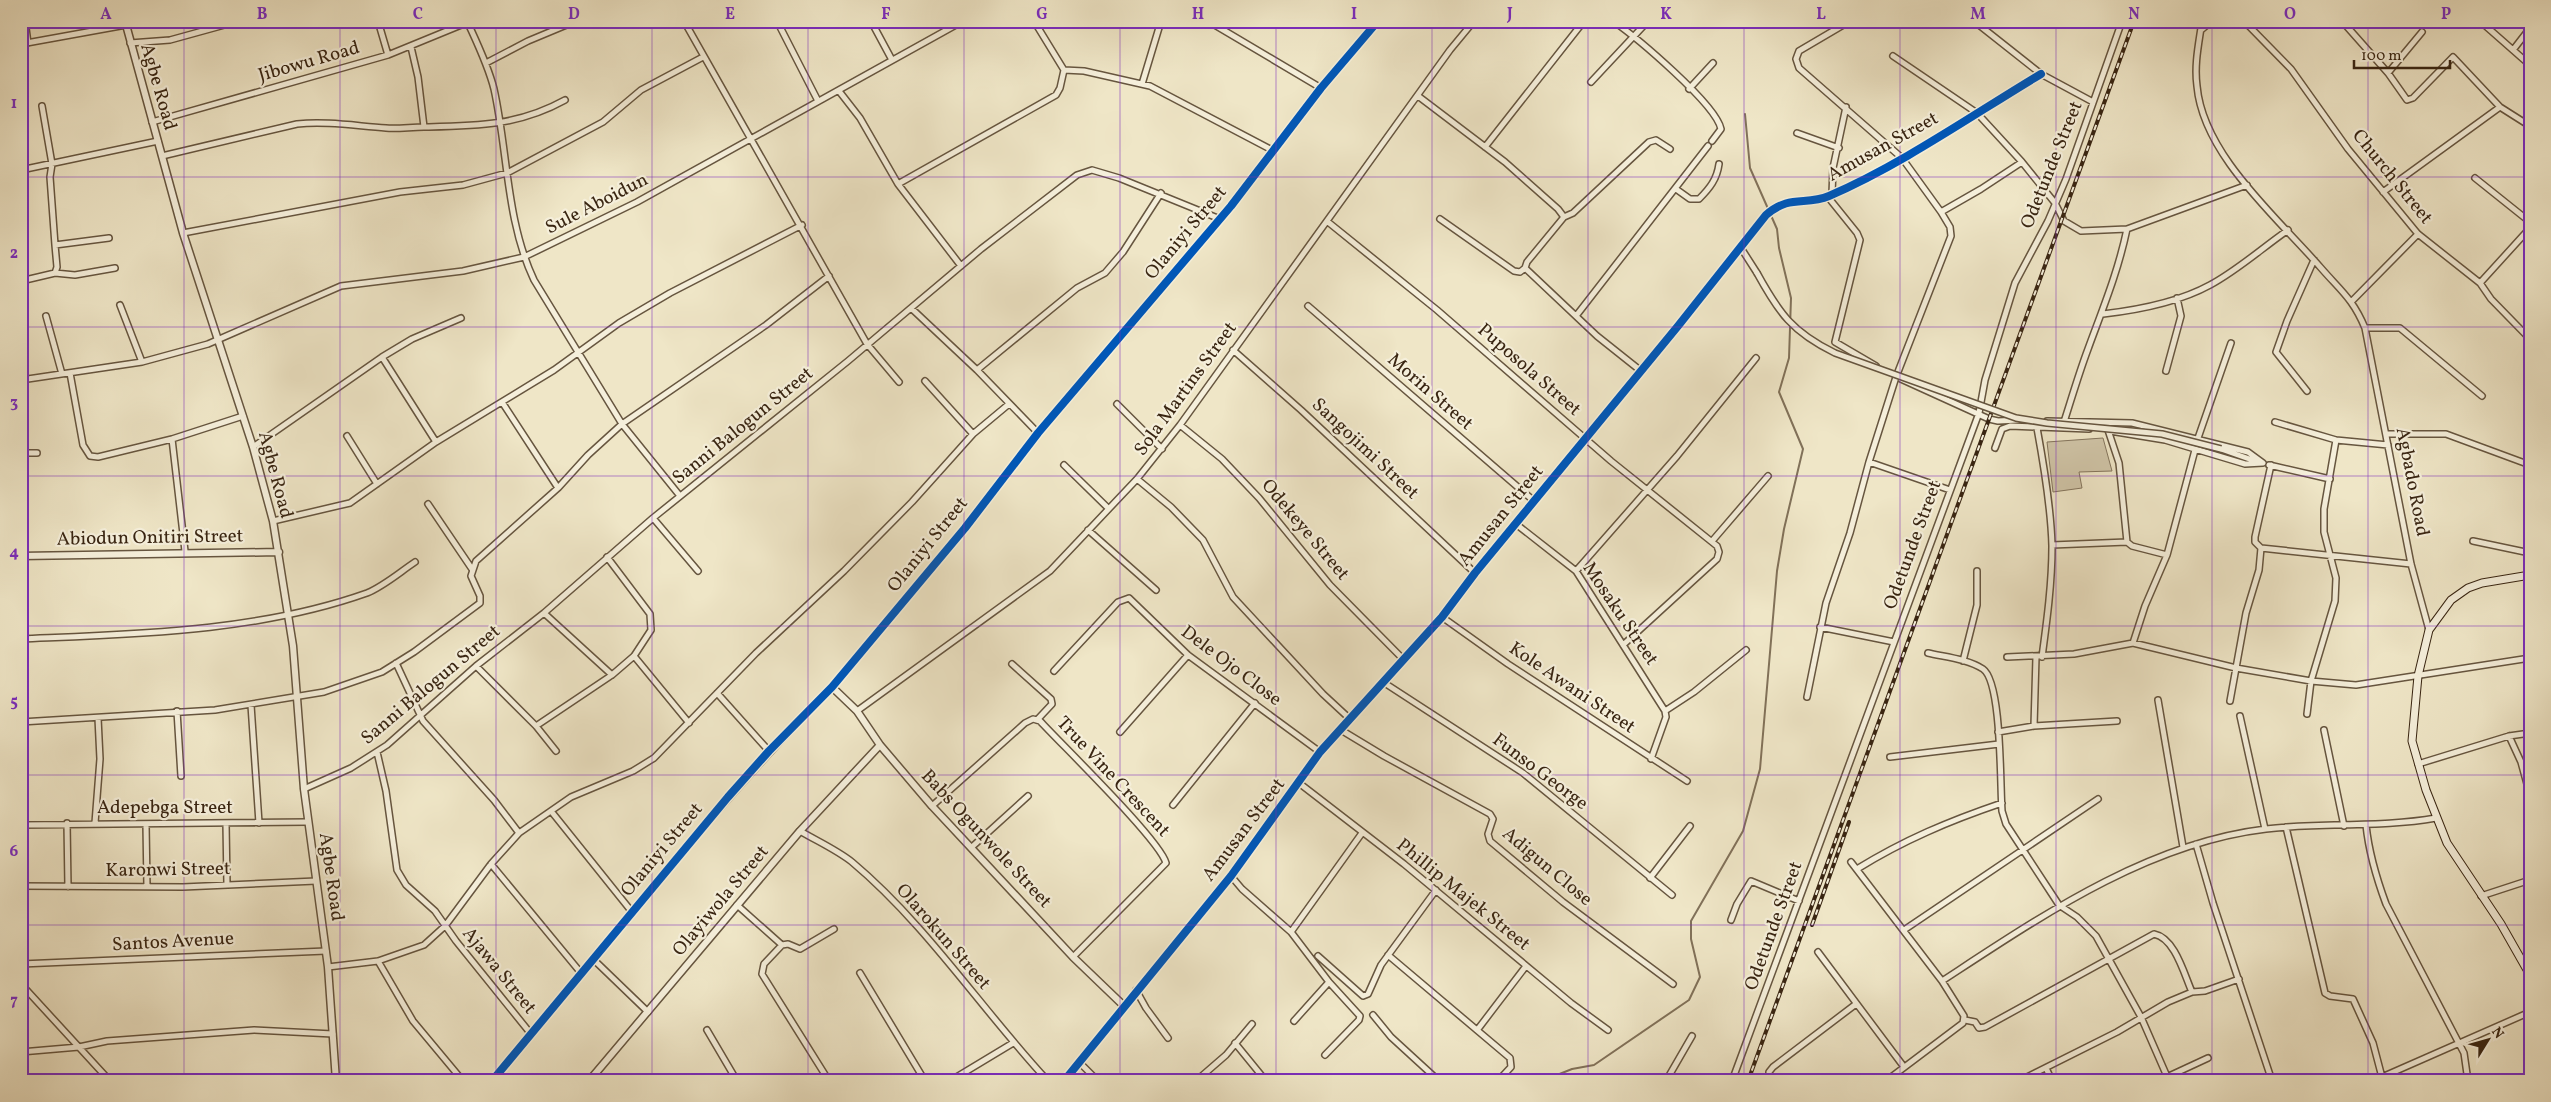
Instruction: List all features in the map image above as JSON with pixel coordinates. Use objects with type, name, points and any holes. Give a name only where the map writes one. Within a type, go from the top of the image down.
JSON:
[{"type":"main road","points":[[2429,630],[2451,600],[2468,588],[2482,583],[2529,574]]},
{"type":"main road","name":"Agbado Road","points":[[2429,630],[2418,676],[2412,741],[2418,764],[2436,818],[2447,843],[2480,896],[2501,924],[2530,975]]},
{"type":"street","points":[[25,21],[28,43]]},
{"type":"street","points":[[130,43],[170,40],[239,21]]},
{"type":"street","points":[[378,21],[388,56]]},
{"type":"street","points":[[486,63],[528,41],[576,21]]},
{"type":"street","points":[[684,21],[703,57],[802,225],[867,344],[899,382]]},
{"type":"street","points":[[777,21],[818,101]]},
{"type":"street","points":[[871,21],[892,60]]},
{"type":"street","name":"Sule Aboidun","points":[[21,380],[142,362],[218,340],[341,286],[463,271],[524,257],[637,202],[963,21]]},
{"type":"street","points":[[898,184],[968,143],[1050,100],[1060,88],[1064,70],[1034,21]]},
{"type":"street","points":[[1142,84],[1161,21]]},
{"type":"street","points":[[1208,21],[1321,88]]},
{"type":"street","name":"Olaniyi Street","points":[[492,1081],[581,972],[769,751],[832,687],[965,528],[1038,433],[1220,219],[1321,88],[1378,21]]},
{"type":"street","name":"Sola Martins Street","points":[[857,711],[1050,571],[1137,479],[1180,425],[1450,50],[1474,21]]},
{"type":"street","points":[[1485,147],[1584,21]]},
{"type":"street","points":[[1613,21],[1634,36],[1690,89],[1720,123],[1721,129],[1712,141]]},
{"type":"street","points":[[1591,82],[1648,21]]},
{"type":"street","points":[[1807,697],[1826,602],[1850,533],[1869,462],[1896,377],[1951,236],[1950,227],[1941,212],[1902,158],[1846,107],[1799,68],[1796,60],[1799,50],[1850,21]]},
{"type":"street","points":[[1974,21],[2041,74],[2093,102]]},
{"type":"street","name":"Agbado Road","points":[[2202,21],[2196,72],[2204,120],[2221,152],[2247,184],[2352,301],[2365,328],[2411,564],[2429,630]]},
{"type":"street","points":[[2201,30],[2212,21]]},
{"type":"street","name":"Church Street","points":[[2244,21],[2291,69],[2348,149],[2418,234],[2480,283],[2491,298],[2530,339]]},
{"type":"street","points":[[2342,21],[2388,73],[2404,97],[2411,100],[2454,57],[2500,107],[2530,126]]},
{"type":"street","points":[[2480,21],[2530,65]]},
{"type":"street","points":[[468,22],[486,63],[500,123],[507,174],[524,257],[534,280],[622,424],[680,496]]},
{"type":"street","name":"Jibowu Road","points":[[152,122],[388,56],[468,22]]},
{"type":"street","name":"Odetunde Street","points":[[1732,1081],[1978,413],[2015,283],[2036,245],[2055,204],[2121,22]]},
{"type":"street","points":[[21,44],[126,23]]},
{"type":"street","name":"Agbe Road","points":[[126,23],[183,233],[253,446],[273,521],[288,616],[304,789],[328,967],[336,1081]]},
{"type":"street","points":[[2513,50],[2530,28]]},
{"type":"street","points":[[2388,73],[2422,32]]},
{"type":"street","points":[[411,47],[418,77],[424,126]]},
{"type":"street","points":[[1893,56],[1976,113],[2022,162],[2055,204],[2064,221],[2081,231],[2126,229],[2247,184]]},
{"type":"street","points":[[183,233],[400,192],[463,185],[507,174],[603,122],[641,90],[703,57]]},
{"type":"street","points":[[1690,89],[1713,63]]},
{"type":"street","points":[[1064,70],[1084,71],[1142,84],[1183,102],[1272,150]]},
{"type":"street","name":"Amusan Street","points":[[1064,1081],[1136,990],[1231,876],[1320,752],[1442,617],[1475,573],[1766,215],[1777,205],[1830,195],[1902,158],[2041,74]]},
{"type":"street","points":[[839,91],[860,118],[898,184],[961,266]]},
{"type":"street","points":[[1418,96],[1485,147],[1558,209],[1564,218]]},
{"type":"street","points":[[162,156],[297,124],[314,122],[388,128],[456,127],[500,123],[522,119],[565,100]]},
{"type":"street","points":[[42,106],[52,164],[50,177],[57,267],[54,273]]},
{"type":"street","points":[[1846,107],[1839,148],[1831,179],[1830,195],[1860,240],[1835,342],[1896,377],[1998,421],[2006,419],[2132,423],[2248,452],[2263,463]]},
{"type":"street","points":[[2383,192],[2500,107]]},
{"type":"street","points":[[1797,133],[1839,148]]},
{"type":"street","points":[[1440,219],[1514,271],[1520,272],[1526,268],[1527,262],[1564,218],[1573,214],[1649,142],[1656,140],[1670,150]]},
{"type":"street","points":[[21,170],[158,141]]},
{"type":"street","points":[[1576,316],[1708,146]]},
{"type":"street","points":[[1941,212],[2022,162]]},
{"type":"street","points":[[1676,189],[1690,199],[1699,199],[1710,189],[1717,175],[1719,164]]},
{"type":"street","name":"Sanni Balogun Street","points":[[304,789],[351,768],[377,752],[476,666],[544,612],[653,518],[961,266],[1084,171],[1092,170],[1119,178],[1161,193],[1220,219]]},
{"type":"street","points":[[2474,178],[2530,222]]},
{"type":"street","points":[[977,370],[1076,288],[1105,273],[1123,252],[1161,193]]},
{"type":"street","name":"Puposola Street","points":[[1328,222],[1437,310],[1585,440],[1713,540]]},
{"type":"street","points":[[273,521],[343,506],[436,442],[502,402],[619,323],[665,296],[802,225]]},
{"type":"street","points":[[2480,283],[2530,228]]},
{"type":"street","points":[[2064,422],[2088,348],[2103,314],[2122,255],[2126,229]]},
{"type":"street","points":[[2103,314],[2133,310],[2177,298],[2208,286],[2227,275],[2288,230]]},
{"type":"street","points":[[2352,301],[2418,234]]},
{"type":"street","points":[[55,245],[109,238]]},
{"type":"street","points":[[1741,248],[1777,308],[1796,329],[1812,342],[1834,353],[2016,418],[2047,423],[2162,434],[2221,449],[2263,463],[2330,479]]},
{"type":"street","points":[[2307,391],[2276,352],[2280,337],[2314,260]]},
{"type":"street","points":[[21,281],[54,273],[75,274],[115,268]]},
{"type":"street","points":[[1526,268],[1576,316],[1641,371]]},
{"type":"street","points":[[21,722],[215,710],[324,692],[370,678],[396,663],[480,603],[480,596],[471,576],[476,561],[558,488],[588,455],[622,424],[766,324],[829,276]]},
{"type":"street","points":[[2166,372],[2181,316],[2177,298]]},
{"type":"street","points":[[120,305],[142,362]]},
{"type":"street","name":"Morin Street","points":[[1308,306],[1534,501]]},
{"type":"street","points":[[911,308],[977,370],[1038,433]]},
{"type":"street","points":[[46,316],[62,374]]},
{"type":"street","points":[[253,446],[382,357],[412,339],[461,318]]},
{"type":"street","points":[[2365,328],[2400,328],[2482,396]]},
{"type":"street","points":[[2198,438],[2231,343]]},
{"type":"street","name":"Sangojimi Street","points":[[1233,350],[1294,404],[1475,573]]},
{"type":"street","points":[[382,357],[436,442]]},
{"type":"street","points":[[1576,571],[1648,489],[1756,358]]},
{"type":"street","points":[[70,373],[83,445],[90,456],[98,457],[172,438],[243,416]]},
{"type":"street","points":[[924,381],[973,434]]},
{"type":"street","points":[[502,402],[558,488]]},
{"type":"street","points":[[328,967],[378,961],[424,945],[445,926],[491,864],[519,833],[571,797],[633,771],[654,758],[796,614],[844,571],[912,502],[973,434],[1009,404]]},
{"type":"street","points":[[1117,404],[1162,449]]},
{"type":"street","points":[[2275,422],[2336,440],[2388,445]]},
{"type":"street","name":"Odekeye Street","points":[[1180,425],[1222,459],[1259,498],[1330,585],[1403,659]]},
{"type":"street","points":[[1996,448],[2005,427],[2010,426],[2108,430],[2165,440],[2245,464],[2263,463]]},
{"type":"street","points":[[2034,726],[2039,657],[2050,588],[2052,545],[2045,471],[2037,428]]},
{"type":"street","points":[[2108,430],[2119,462],[2127,542]]},
{"type":"street","points":[[2387,434],[2446,434],[2530,465]]},
{"type":"street","points":[[346,436],[377,484]]},
{"type":"street","points":[[172,438],[184,551]]},
{"type":"street","points":[[2307,714],[2311,681],[2335,601],[2336,578],[2328,554],[2324,532],[2324,508],[2336,440]]},
{"type":"street","points":[[2133,643],[2145,606],[2166,555],[2195,450]]},
{"type":"street","points":[[21,453],[37,453]]},
{"type":"street","points":[[1869,462],[1950,490]]},
{"type":"street","points":[[1064,465],[1108,508]]},
{"type":"street","points":[[2271,465],[2255,537],[2255,542],[2261,548],[2411,564]]},
{"type":"street","points":[[1623,645],[1717,560],[1719,552],[1713,540],[1768,476]]},
{"type":"street","points":[[1137,479],[1171,507],[1203,540],[1234,597],[1324,694],[1350,719]]},
{"type":"street","points":[[428,504],[472,569]]},
{"type":"street","points":[[653,518],[698,571]]},
{"type":"street","name":"Mosaku Street","points":[[1516,524],[1576,571],[1665,711]]},
{"type":"street","points":[[1088,530],[1156,590]]},
{"type":"street","points":[[2474,541],[2530,553]]},
{"type":"street","points":[[2052,545],[2127,542],[2132,546],[2166,555]]},
{"type":"street","points":[[2230,701],[2246,613],[2259,570],[2261,548]]},
{"type":"street","name":"Abiodun Onitiri Street","points":[[21,556],[184,551],[279,552]]},
{"type":"street","points":[[536,726],[612,675],[634,656],[651,630],[650,614],[607,557]]},
{"type":"street","points":[[21,640],[178,630],[288,616],[367,593],[415,562]]},
{"type":"street","points":[[1963,661],[1977,605],[1977,571]]},
{"type":"street","name":"Dele Ojo Close","points":[[1054,671],[1118,602],[1129,598],[1188,656],[1320,752]]},
{"type":"street","points":[[544,612],[612,675]]},
{"type":"street","name":"Kole Awani Street","points":[[1442,617],[1516,670],[1687,781]]},
{"type":"street","points":[[1820,627],[1894,642]]},
{"type":"street","points":[[2007,657],[2074,654],[2133,643],[2236,668],[2311,681],[2356,685],[2530,658]]},
{"type":"street","points":[[1651,759],[1666,717],[1665,711],[1694,692],[1746,650]]},
{"type":"street","points":[[1928,653],[1963,661],[1982,668],[1991,679],[1998,732],[2002,803],[2006,824],[2059,905],[2088,926],[2109,957],[2141,1016],[2168,1079],[2208,1058]]},
{"type":"street","points":[[634,656],[690,722]]},
{"type":"street","points":[[1120,732],[1188,656]]},
{"type":"street","points":[[396,663],[419,715],[494,800],[519,833]]},
{"type":"street","points":[[1012,664],[1051,699],[1052,704],[1037,720]]},
{"type":"street","points":[[476,666],[536,726],[556,750]]},
{"type":"street","name":"Funso George","points":[[1383,682],[1523,773],[1672,895]]},
{"type":"street","name":"Babs Ogunwole Street","points":[[832,687],[857,711],[880,746],[932,806],[972,846],[1073,956],[1124,1006]]},
{"type":"street","points":[[717,693],[769,751]]},
{"type":"street","points":[[2158,700],[2183,847]]},
{"type":"street","points":[[1173,805],[1255,703]]},
{"type":"street","points":[[251,705],[259,823]]},
{"type":"street","points":[[177,711],[181,776]]},
{"type":"street","points":[[2240,716],[2265,829]]},
{"type":"street","points":[[94,823],[100,759],[98,718]]},
{"type":"street","name":"True Vine Crescent","points":[[932,806],[1025,723],[1033,719],[1037,720],[1140,828],[1164,855],[1166,863],[1073,956]]},
{"type":"street","points":[[1998,732],[2034,726],[2117,721]]},
{"type":"street","name":"Adigun Close","points":[[1341,730],[1384,756],[1490,814],[1493,819],[1488,838],[1490,841],[1563,902],[1673,984]]},
{"type":"street","points":[[2324,730],[2344,826]]},
{"type":"street","points":[[2418,764],[2510,736],[2530,733]]},
{"type":"street","points":[[2510,736],[2530,795]]},
{"type":"street","points":[[1890,757],[1999,744]]},
{"type":"street","name":"Olayiwola Street","points":[[589,1081],[800,831],[880,746]]},
{"type":"street","name":"Ajawa Street","points":[[377,752],[386,791],[396,870],[406,885],[435,911],[531,1034]]},
{"type":"street","name":"Phillip Majek Street","points":[[1299,783],[1436,890],[1526,966],[1608,1030]]},
{"type":"street","points":[[972,846],[1028,796]]},
{"type":"street","points":[[1904,930],[2098,799]]},
{"type":"street","points":[[1857,870],[1879,856],[1947,822],[2002,803]]},
{"type":"street","points":[[551,811],[632,912]]},
{"type":"street","points":[[1942,981],[2059,905],[2183,847],[2265,829],[2401,824],[2436,818]]},
{"type":"street","name":"Adepebga Street","points":[[21,825],[67,823],[226,824],[308,822]]},
{"type":"street","points":[[67,823],[68,887]]},
{"type":"street","points":[[146,824],[147,886]]},
{"type":"street","points":[[226,824],[226,885]]},
{"type":"street","points":[[2366,825],[2369,857],[2386,904],[2464,1053],[2468,1081]]},
{"type":"street","points":[[1650,878],[1690,826]]},
{"type":"street","points":[[2286,827],[2326,993],[2330,996],[2353,999],[2373,1043],[2383,1078]]},
{"type":"street","name":"Olarokun Street","points":[[800,831],[851,861],[884,892],[935,946],[1013,1043],[1048,1081]]},
{"type":"street","points":[[1291,932],[1362,833]]},
{"type":"street","points":[[2196,844],[2212,903],[2272,1081]]},
{"type":"street","points":[[1851,862],[1942,981],[1965,1020],[1975,1022],[1979,1028],[1985,1027],[2109,957],[2154,934],[2162,935],[2169,942],[2192,992]]},
{"type":"street","points":[[491,864],[581,972]]},
{"type":"street","points":[[1231,876],[1242,889],[1291,932],[1360,1017],[1326,1055]]},
{"type":"street","name":"Karonwi Street","points":[[21,886],[226,885],[316,880]]},
{"type":"street","points":[[2480,896],[2530,880]]},
{"type":"street","points":[[1731,920],[1737,904],[1751,881],[1799,901]]},
{"type":"street","points":[[1318,956],[1363,996],[1368,994],[1381,965],[1436,890]]},
{"type":"street","points":[[737,905],[782,945]]},
{"type":"street","points":[[829,1081],[762,974],[764,964],[782,945],[788,944],[800,950],[834,929]]},
{"type":"street","name":"Santos Avenue","points":[[21,964],[326,951]]},
{"type":"street","points":[[1818,952],[1904,1068]]},
{"type":"street","points":[[1388,955],[1478,1029],[1510,1058],[1511,1067],[1498,1081]]},
{"type":"street","points":[[593,959],[648,1012]]},
{"type":"street","points":[[378,961],[412,1021],[463,1081]]},
{"type":"street","points":[[1478,1029],[1526,966]]},
{"type":"street","points":[[860,973],[926,1081]]},
{"type":"street","points":[[2019,1081],[2124,1028],[2141,1016],[2192,992],[2205,991],[2239,979]]},
{"type":"street","points":[[1294,1021],[1330,982]]},
{"type":"street","points":[[21,984],[110,1081]]},
{"type":"street","points":[[1136,990],[1146,1008],[1168,1038]]},
{"type":"street","points":[[1770,1081],[1769,1072],[1773,1067],[1856,1004]]},
{"type":"street","points":[[2373,1081],[2530,1012]]},
{"type":"street","points":[[1373,1015],[1391,1037],[1439,1081]]},
{"type":"street","points":[[1886,1081],[1965,1020]]},
{"type":"street","points":[[1196,1081],[1226,1055],[1252,1024]]},
{"type":"street","points":[[21,1052],[79,1047],[107,1041],[254,1030],[333,1034]]},
{"type":"street","points":[[707,1030],[736,1081]]},
{"type":"street","points":[[1666,1081],[1692,1036]]},
{"type":"street","points":[[950,1081],[1013,1043]]},
{"type":"street","points":[[1235,1043],[1266,1081]]},
{"type":"street","points":[[1080,1063],[1098,1081]]},
{"type":"street","points":[[2046,1068],[2052,1081]]},
{"type":"shaded area","points":[[2103,438],[2112,471],[2079,472],[2082,488],[2053,492],[2047,442]]},
{"type":"waterway","points":[[1542,1081],[1572,1069],[1594,1065],[1689,1000],[1700,977],[1691,939],[1691,921],[1743,831],[1760,769],[1777,571],[1784,529],[1803,449],[1779,392],[1789,358],[1791,298],[1779,248],[1777,229],[1750,168],[1745,114]]},
{"type":"railway","points":[[1748,1081],[2134,21]]},
{"type":"railway","points":[[1812,925],[1849,822]]},
{"type":"cycle path","points":[[492,1081],[728,797],[769,751],[832,687],[965,528],[1038,433],[1231,206],[1321,88],[1378,21]]},
{"type":"cycle path","points":[[1064,1081],[1231,876],[1320,752],[1442,617],[1475,573],[1678,326],[1766,215],[1790,202],[1820,199],[1856,183],[1910,154],[2041,74]]}]
